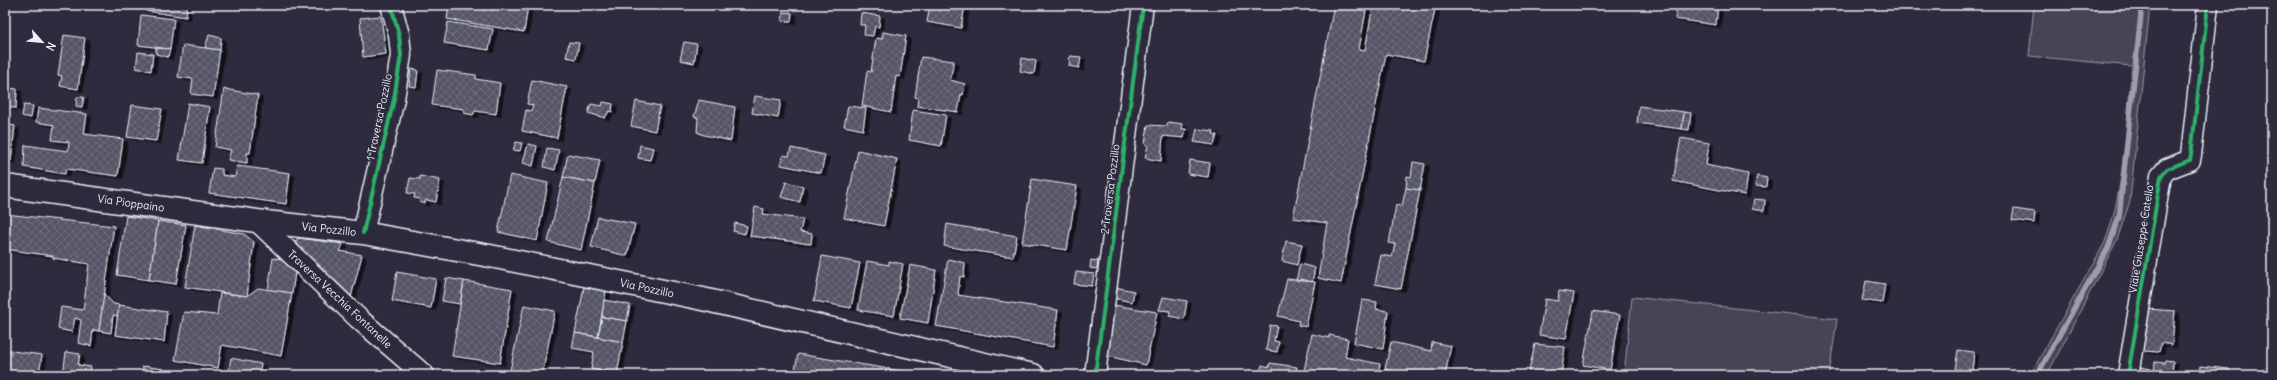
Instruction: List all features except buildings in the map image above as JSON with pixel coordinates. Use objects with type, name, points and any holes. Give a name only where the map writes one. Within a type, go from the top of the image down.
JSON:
[{"type":"main road","name":"Via Pioppaino","points":[[5,186],[257,221]]},
{"type":"main road","name":"Via Pozzillo","points":[[257,221],[363,233],[490,256],[698,298],[1033,375]]},
{"type":"street","name":"1 Traversa Pozzillo","points":[[363,233],[394,99],[401,55],[399,35],[391,5]]},
{"type":"street","name":"2 Traversa Pozzillo","points":[[1095,375],[1143,5]]},
{"type":"street","name":"Viale Giuseppe Catello","points":[[2128,375],[2161,176],[2167,169],[2190,160],[2192,156],[2208,5]]},
{"type":"street","name":"Traversa Vecchia Fontanelle","points":[[257,221],[359,319],[424,375]]},
{"type":"shaded area","points":[[2034,5],[2150,5],[2130,201],[2117,240],[2047,375],[2030,375],[2104,244],[2111,224],[2121,180],[2132,66],[2029,56]]},
{"type":"shaded area","points":[[1632,297],[1837,319],[1829,375],[1624,375]]},
{"type":"waterway","points":[[2037,375],[2108,248],[2119,217],[2142,5]]},
{"type":"cycle path","points":[[363,233],[394,99],[401,55],[399,35],[391,5]]},
{"type":"cycle path","points":[[1095,375],[1143,5]]},
{"type":"cycle path","points":[[2128,375],[2161,176],[2167,169],[2190,160],[2208,5]]}]
